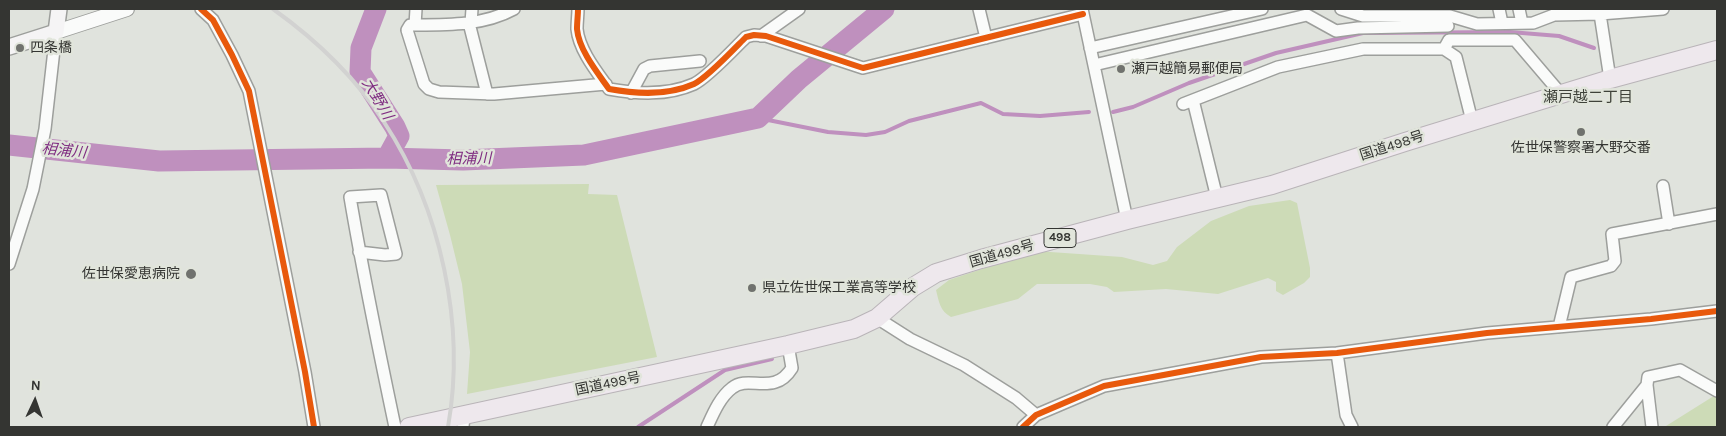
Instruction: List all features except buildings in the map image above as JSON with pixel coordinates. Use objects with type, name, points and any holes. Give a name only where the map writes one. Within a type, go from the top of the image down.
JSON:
[{"type":"highway","name":"国道498号","points":[[409,427],[464,421],[854,329],[877,318],[913,287],[936,273],[1127,220],[1272,185],[1561,94],[1717,50]]},
{"type":"main road","points":[[9,48],[56,32],[60,9]]},
{"type":"street","points":[[9,264],[33,189],[45,128],[56,32],[126,9]]},
{"type":"street","points":[[201,9],[213,20],[232,54],[249,91],[305,372],[314,427]]},
{"type":"street","points":[[414,25],[416,9]]},
{"type":"street","points":[[472,9],[470,23],[487,94]]},
{"type":"street","points":[[514,9],[502,15],[470,23],[410,25],[407,30],[424,84],[429,89],[439,92],[487,94],[606,84]]},
{"type":"street","points":[[578,9],[577,30],[584,50],[609,89],[638,94],[665,92],[694,84],[703,78],[746,37],[754,35],[764,36],[863,68],[986,38],[1082,11],[1127,220]]},
{"type":"street","points":[[764,36],[799,9]]},
{"type":"street","points":[[979,9],[986,38]]},
{"type":"street","points":[[1090,48],[1242,11],[1262,9]]},
{"type":"street","points":[[1341,9],[1363,16],[1477,24],[1533,23],[1554,15],[1600,14],[1663,9]]},
{"type":"street","points":[[1499,9],[1502,23]]},
{"type":"street","points":[[1519,9],[1522,23]]},
{"type":"street","points":[[1600,14],[1610,80]]},
{"type":"street","points":[[1094,65],[1306,15],[1336,32],[1358,28],[1447,21]]},
{"type":"street","points":[[1447,21],[1447,44],[1456,56],[1472,122]]},
{"type":"street","points":[[1216,198],[1188,102],[1278,67],[1353,51],[1515,40],[1561,94]]},
{"type":"street","points":[[631,93],[644,69],[650,66],[700,61]]},
{"type":"street","points":[[1663,186],[1669,224]]},
{"type":"street","points":[[359,252],[385,255],[396,254],[382,195],[350,197],[359,252],[395,427]]},
{"type":"street","points":[[1559,327],[1571,276],[1611,266],[1615,260],[1612,234],[1717,214]]},
{"type":"street","points":[[1023,427],[1036,415],[1104,386],[1261,357],[1337,353],[1486,333],[1650,319],[1717,311]]},
{"type":"street","points":[[877,318],[910,339],[964,365],[1016,398],[1036,415]]},
{"type":"street","points":[[707,427],[717,407],[732,388],[739,384],[779,382],[788,376],[792,368],[788,345]]},
{"type":"street","points":[[1337,353],[1346,415],[1352,427]]},
{"type":"street","points":[[1652,427],[1647,385],[1648,377],[1680,370],[1717,391]]},
{"type":"street","points":[[1613,427],[1647,385]]},
{"type":"green space","points":[[589,184],[588,194],[617,195],[657,357],[467,394],[470,352],[462,284],[436,185]]},
{"type":"green space","points":[[1290,200],[1297,203],[1310,268],[1310,277],[1304,283],[1283,295],[1276,291],[1276,282],[1268,278],[1218,294],[1166,289],[1114,292],[1107,287],[1090,284],[1037,284],[1018,299],[951,317],[942,309],[938,298],[936,290],[949,280],[1036,251],[1122,257],[1153,265],[1167,261],[1177,247],[1211,221],[1249,206]]},
{"type":"green space","points":[[1717,394],[1717,427],[1666,427],[1666,426]]},
{"type":"waterway","name":"大野川","points":[[376,9],[361,48],[360,72],[399,136],[387,158]]},
{"type":"waterway","name":"相浦川","points":[[9,145],[159,161],[387,158],[463,160],[584,155],[758,118],[799,79],[884,9]]},
{"type":"waterway","points":[[1113,112],[1133,107],[1189,83],[1276,53],[1363,33],[1510,32],[1559,36],[1594,48]]},
{"type":"waterway","points":[[758,118],[828,132],[866,135],[885,132],[909,121],[981,103],[1003,114],[1040,116],[1089,112]]},
{"type":"waterway","points":[[638,427],[725,370],[772,359]]},
{"type":"railway","points":[[273,9],[319,46],[361,90],[384,122],[404,156],[421,192],[434,230],[444,269],[451,309],[454,349],[453,388],[448,427]]},
{"type":"cycle path","points":[[201,9],[213,20],[249,91],[305,372],[314,427]]},
{"type":"cycle path","points":[[578,9],[577,29],[581,45],[609,89],[641,93],[673,91],[694,84],[713,70],[746,37],[754,35],[766,36],[863,68],[1083,14]]},
{"type":"cycle path","points":[[1023,427],[1036,415],[1104,386],[1261,357],[1337,353],[1487,333],[1651,319],[1717,311]]},
{"type":"place","name":"四条橋","points":[[20,48]]},
{"type":"place","name":"瀬戸越簡易郵便局","points":[[1121,69]]},
{"type":"place","name":"佐世保警察署大野交番","points":[[1581,132]]},
{"type":"place","name":"佐世保愛恵病院","points":[[191,274]]},
{"type":"place","name":"県立佐世保工業高等学校","points":[[752,288]]},
{"type":"district","name":"瀬戸越二丁目","points":[[1588,98]]}]
